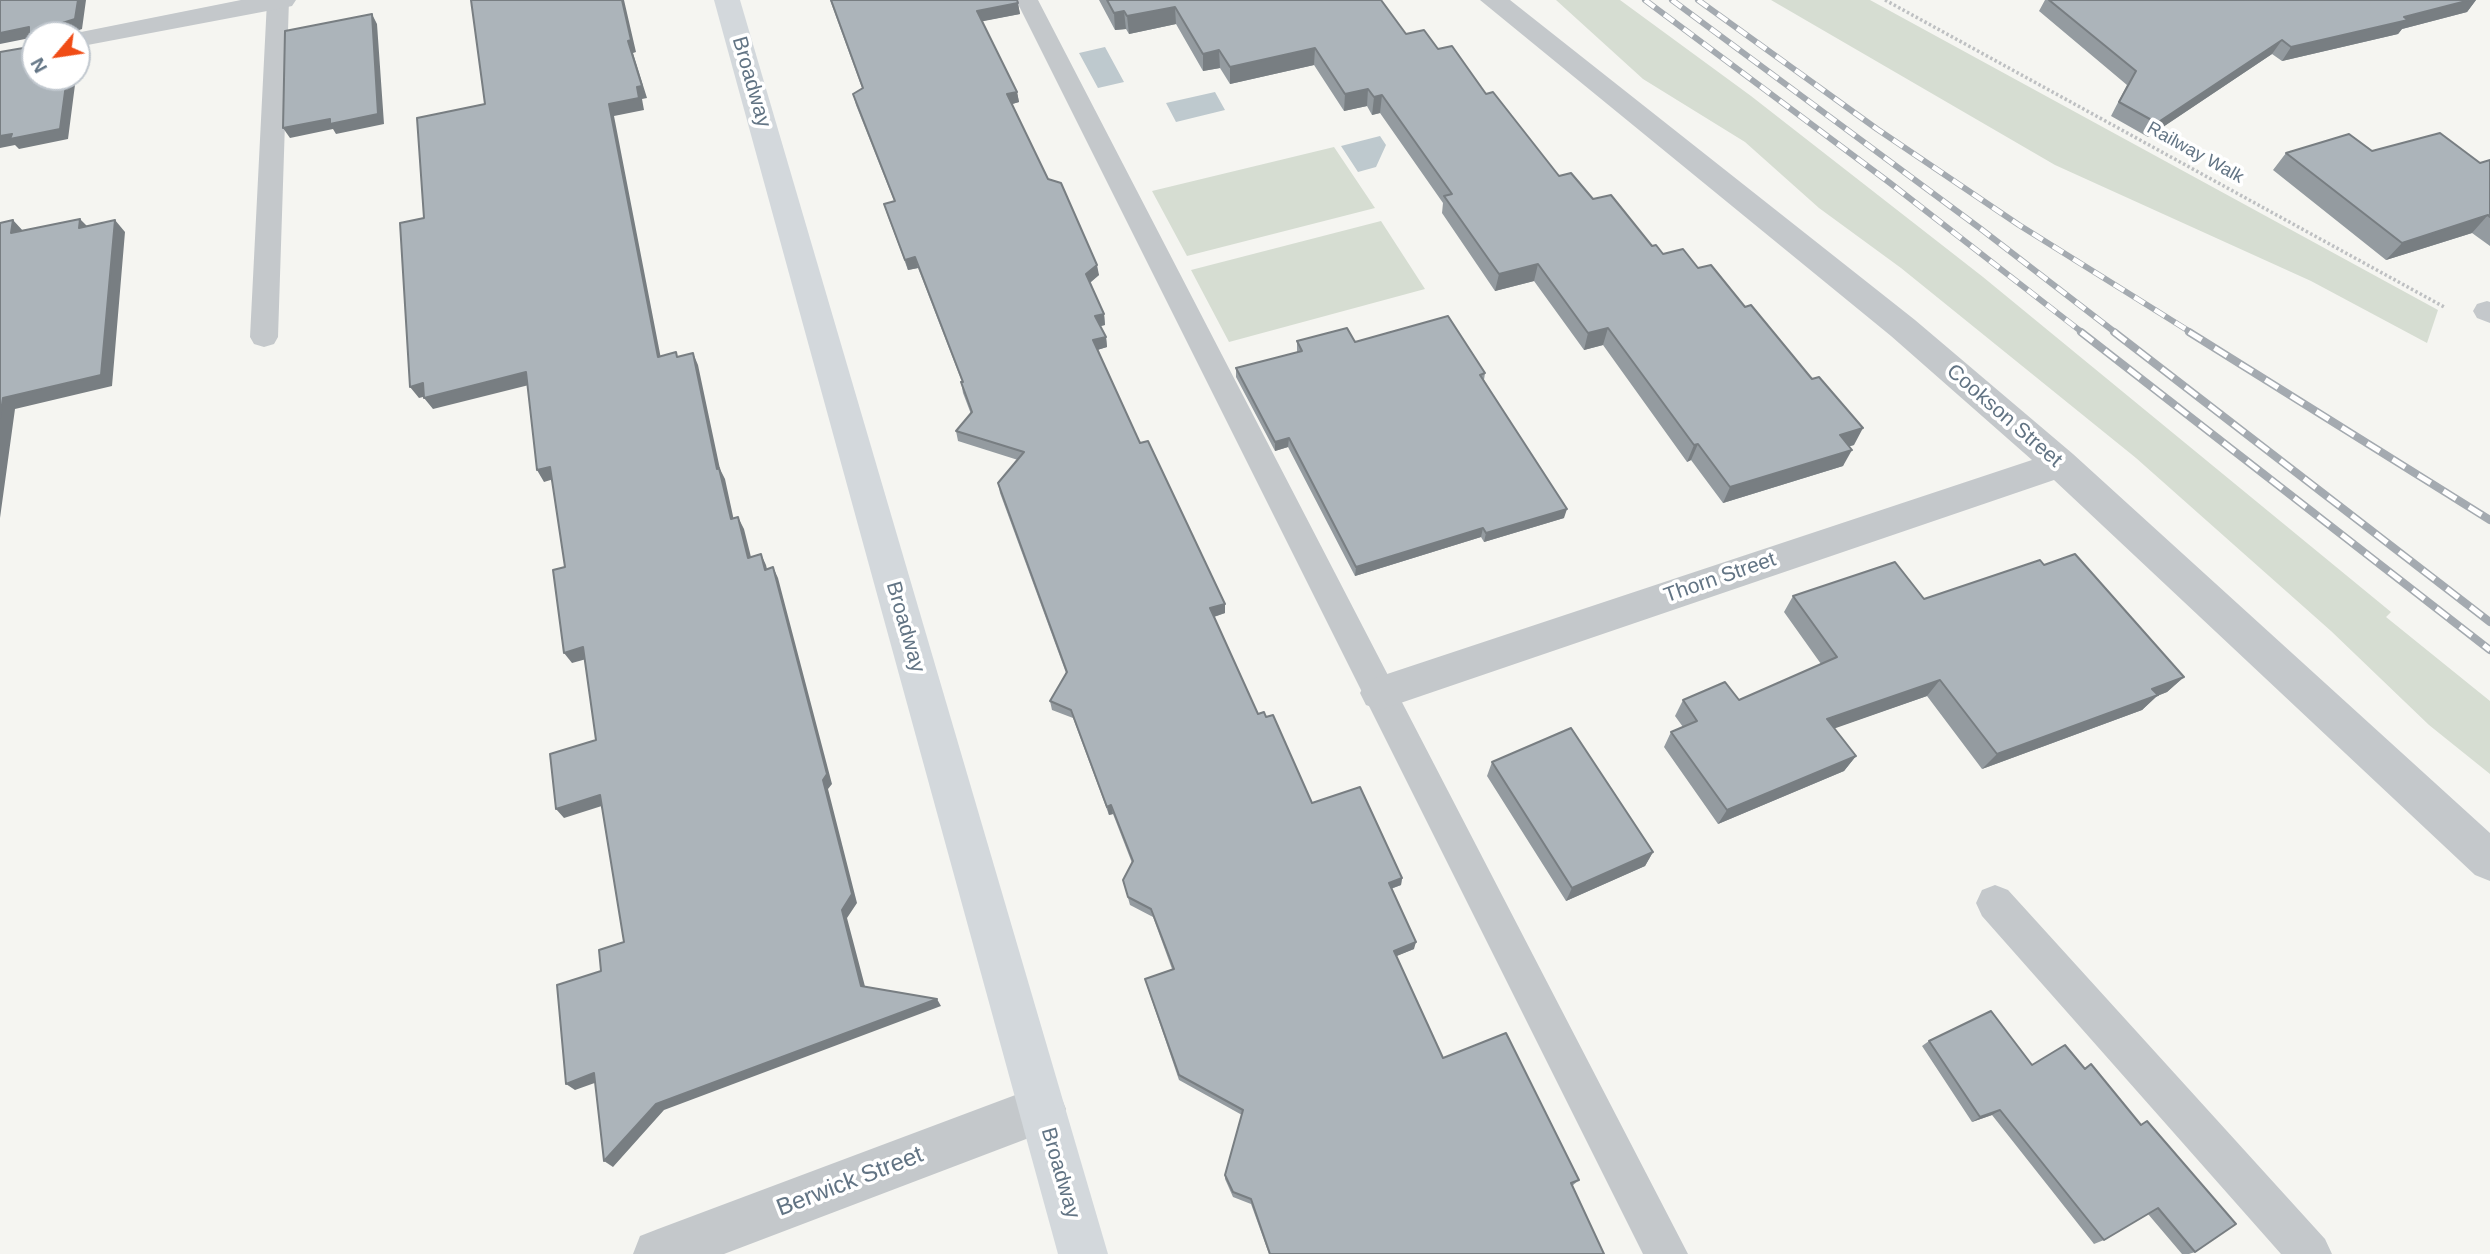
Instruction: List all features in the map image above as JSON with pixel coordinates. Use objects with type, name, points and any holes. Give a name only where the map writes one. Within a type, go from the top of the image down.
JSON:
[{"type":"street","points":[[91,36],[281,0]]},
{"type":"street","name":"Broadway","points":[[727,0],[1083,1254]]},
{"type":"street","name":"Cookson Street","points":[[1493,0],[1903,328],[2060,464],[2490,861]]},
{"type":"street","name":"Thorn Street","points":[[1380,692],[2060,464]]},
{"type":"street","name":"Berwick Street","points":[[658,1254],[1042,1109]]},
{"type":"lane","points":[[264,337],[281,0]]},
{"type":"lane","points":[[1027,0],[1666,1254]]},
{"type":"lane","points":[[1995,903],[2310,1254]]},
{"type":"path","name":"Railway Walk","points":[[1885,0],[2447,309]]},
{"type":"path","points":[[1897,6],[1905,0]]},
{"type":"shaded area","points":[[1556,0],[1620,0],[1751,96],[1983,277],[2391,612],[2386,617],[2490,701],[2490,774],[2429,725],[2331,631],[2136,458],[1901,268],[1819,208],[1745,142],[1643,79]]},
{"type":"shaded area","points":[[1771,0],[1870,0],[2438,310],[2427,343],[2311,281],[2055,165]]},
{"type":"shaded area","points":[[1105,47],[1124,82],[1098,88],[1079,53]]},
{"type":"shaded area","points":[[1215,92],[1225,110],[1176,122],[1166,103]]},
{"type":"shaded area","points":[[1380,136],[1386,145],[1376,167],[1358,172],[1341,146]]},
{"type":"shaded area","points":[[1334,147],[1375,208],[1187,256],[1152,191]]},
{"type":"shaded area","points":[[1381,221],[1425,289],[1229,342],[1191,270]]},
{"type":"building","points":[[0,0],[78,0],[75,19],[21,21],[21,29],[0,33]]},
{"type":"building","points":[[471,0],[622,0],[631,40],[628,41],[642,86],[637,87],[639,98],[609,104],[658,357],[676,352],[677,357],[693,353],[717,469],[719,468],[731,519],[738,517],[748,558],[761,554],[765,570],[773,567],[827,774],[823,780],[852,894],[842,910],[861,986],[937,999],[656,1104],[604,1161],[594,1073],[566,1084],[557,985],[601,971],[599,950],[624,942],[600,795],[556,809],[550,754],[596,740],[583,647],[564,653],[553,570],[565,567],[550,467],[537,470],[526,372],[424,398],[423,383],[410,387],[400,223],[424,218],[417,118],[485,104]]},
{"type":"building","points":[[831,0],[1017,0],[1018,3],[977,11],[1017,92],[1007,94],[1048,179],[1061,183],[1097,265],[1086,274],[1104,314],[1095,316],[1106,337],[1093,340],[1140,443],[1148,441],[1225,604],[1210,608],[1258,714],[1264,712],[1266,717],[1273,715],[1312,803],[1360,787],[1402,878],[1389,883],[1416,942],[1394,951],[1443,1058],[1506,1033],[1579,1180],[1571,1183],[1604,1254],[1270,1254],[1251,1199],[1233,1192],[1225,1175],[1243,1110],[1179,1075],[1145,979],[1174,969],[1151,909],[1128,897],[1123,880],[1133,861],[1111,805],[1107,807],[1071,710],[1050,701],[1067,672],[998,483],[1024,452],[956,431],[972,412],[915,257],[905,260],[884,204],[895,201],[853,94],[863,88]]},
{"type":"building","points":[[1107,0],[1381,0],[1406,34],[1424,30],[1438,49],[1452,46],[1486,94],[1493,92],[1559,176],[1571,173],[1593,199],[1611,195],[1652,246],[1656,245],[1663,254],[1683,249],[1698,268],[1711,265],[1745,307],[1751,305],[1812,379],[1819,377],[1863,428],[1840,435],[1852,450],[1730,487],[1698,444],[1694,445],[1608,328],[1588,333],[1538,264],[1499,274],[1444,196],[1452,194],[1382,95],[1374,97],[1368,89],[1345,94],[1315,48],[1230,67],[1219,50],[1203,54],[1175,7],[1127,16],[1124,11],[1114,13]]},
{"type":"building","points":[[2049,0],[2470,0],[2404,17],[2408,20],[2291,47],[2282,40],[2157,123],[2119,102],[2136,71]]},
{"type":"building","points":[[372,14],[378,114],[330,124],[330,119],[283,128],[285,31]]},
{"type":"building","points":[[21,48],[21,91],[65,91],[60,129],[10,139],[12,134],[0,136],[0,52]]},
{"type":"building","points":[[2440,133],[2480,163],[2490,160],[2490,217],[2488,215],[2402,243],[2286,153],[2349,134],[2372,151]]},
{"type":"building","points":[[80,219],[79,228],[115,220],[101,375],[3,398],[0,418],[0,223],[13,220],[11,233]]},
{"type":"building","points":[[1448,316],[1485,373],[1480,375],[1567,509],[1486,533],[1483,528],[1356,567],[1289,438],[1275,442],[1236,368],[1302,351],[1297,341],[1347,328],[1355,342]]},
{"type":"building","points":[[2075,554],[2184,677],[2152,689],[2158,695],[1997,754],[1940,680],[1827,719],[1856,756],[1727,810],[1671,732],[1697,721],[1683,700],[1725,682],[1739,700],[1837,657],[1793,596],[1895,562],[1924,599],[2040,560],[2044,565]]},
{"type":"building","points":[[1571,728],[1653,852],[1572,888],[1492,762]]},
{"type":"building","points":[[1991,1011],[2032,1065],[2065,1045],[2085,1069],[2091,1064],[2141,1125],[2147,1121],[2236,1224],[2195,1252],[2158,1208],[2104,1240],[2000,1110],[1980,1117],[1929,1041]]},
{"type":"railway","points":[[1645,0],[1890,183],[2083,333]]},
{"type":"railway","points":[[1672,0],[1981,229],[2116,333]]},
{"type":"railway","points":[[1698,0],[1877,129],[2019,225],[2192,333]]},
{"type":"railway","points":[[2081,332],[2490,650]]},
{"type":"railway","points":[[2114,332],[2490,622]]},
{"type":"railway","points":[[2189,332],[2490,520]]}]
